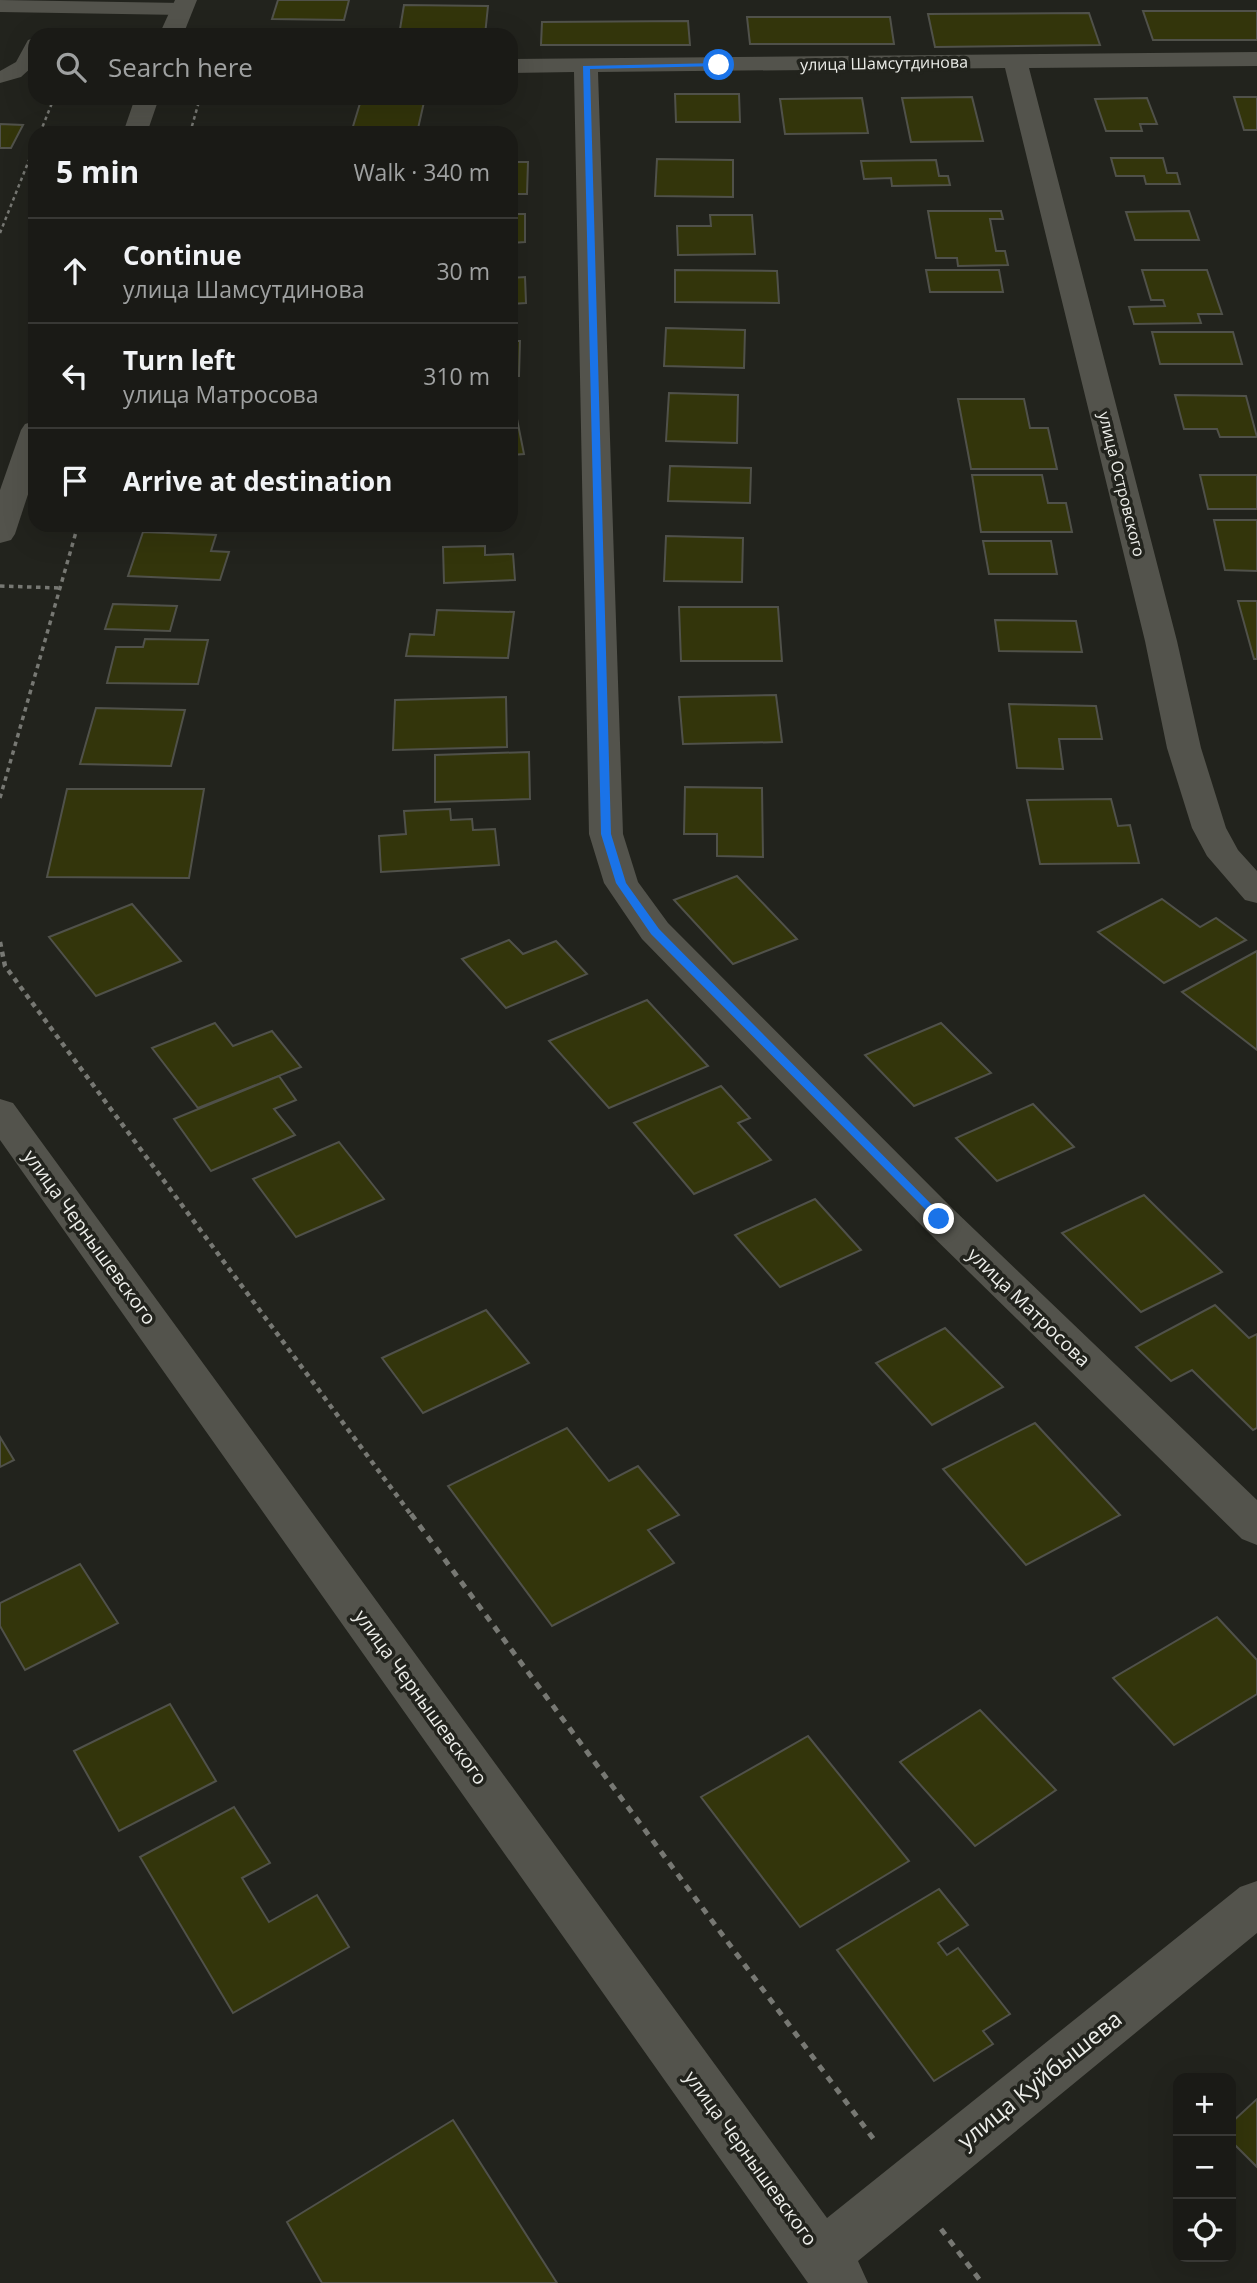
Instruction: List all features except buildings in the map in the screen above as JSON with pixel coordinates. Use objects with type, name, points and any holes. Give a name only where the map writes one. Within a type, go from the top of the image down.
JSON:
[{"type":"street","points":[[174,28],[184,5]]},
{"type":"street","name":"улица Шамсутдинова","points":[[518,66],[1257,59]]},
{"type":"street","name":"улица Островского","points":[[1015,61],[1158,628],[1188,761],[1209,828],[1224,856],[1257,892]]},
{"type":"street","name":"улица Матросова","points":[[586,66],[606,834],[621,883],[655,931],[737,1017],[958,1238],[1257,1527]]},
{"type":"street","points":[[137,126],[145,105]]},
{"type":"street","points":[[0,534],[28,451]]},
{"type":"street","name":"улица Чернышевского","points":[[0,1112],[831,2269]]},
{"type":"street","name":"улица Куйбышева","points":[[831,2269],[908,2185],[1257,1903]]},
{"type":"lane","points":[[0,6],[184,5]]},
{"type":"lane","points":[[41,28],[49,7]]},
{"type":"lane","points":[[0,77],[22,69],[28,62]]},
{"type":"path","points":[[43,126],[51,105]]},
{"type":"path","points":[[192,126],[198,105]]},
{"type":"path","points":[[0,233],[28,163]]},
{"type":"path","points":[[0,798],[76,532]]},
{"type":"path","points":[[0,586],[61,587]]},
{"type":"path","points":[[0,942],[5,967],[982,2283]]},
{"type":"route","points":[[719,65],[586,66],[606,834],[621,883],[655,931],[939,1219]]}]
